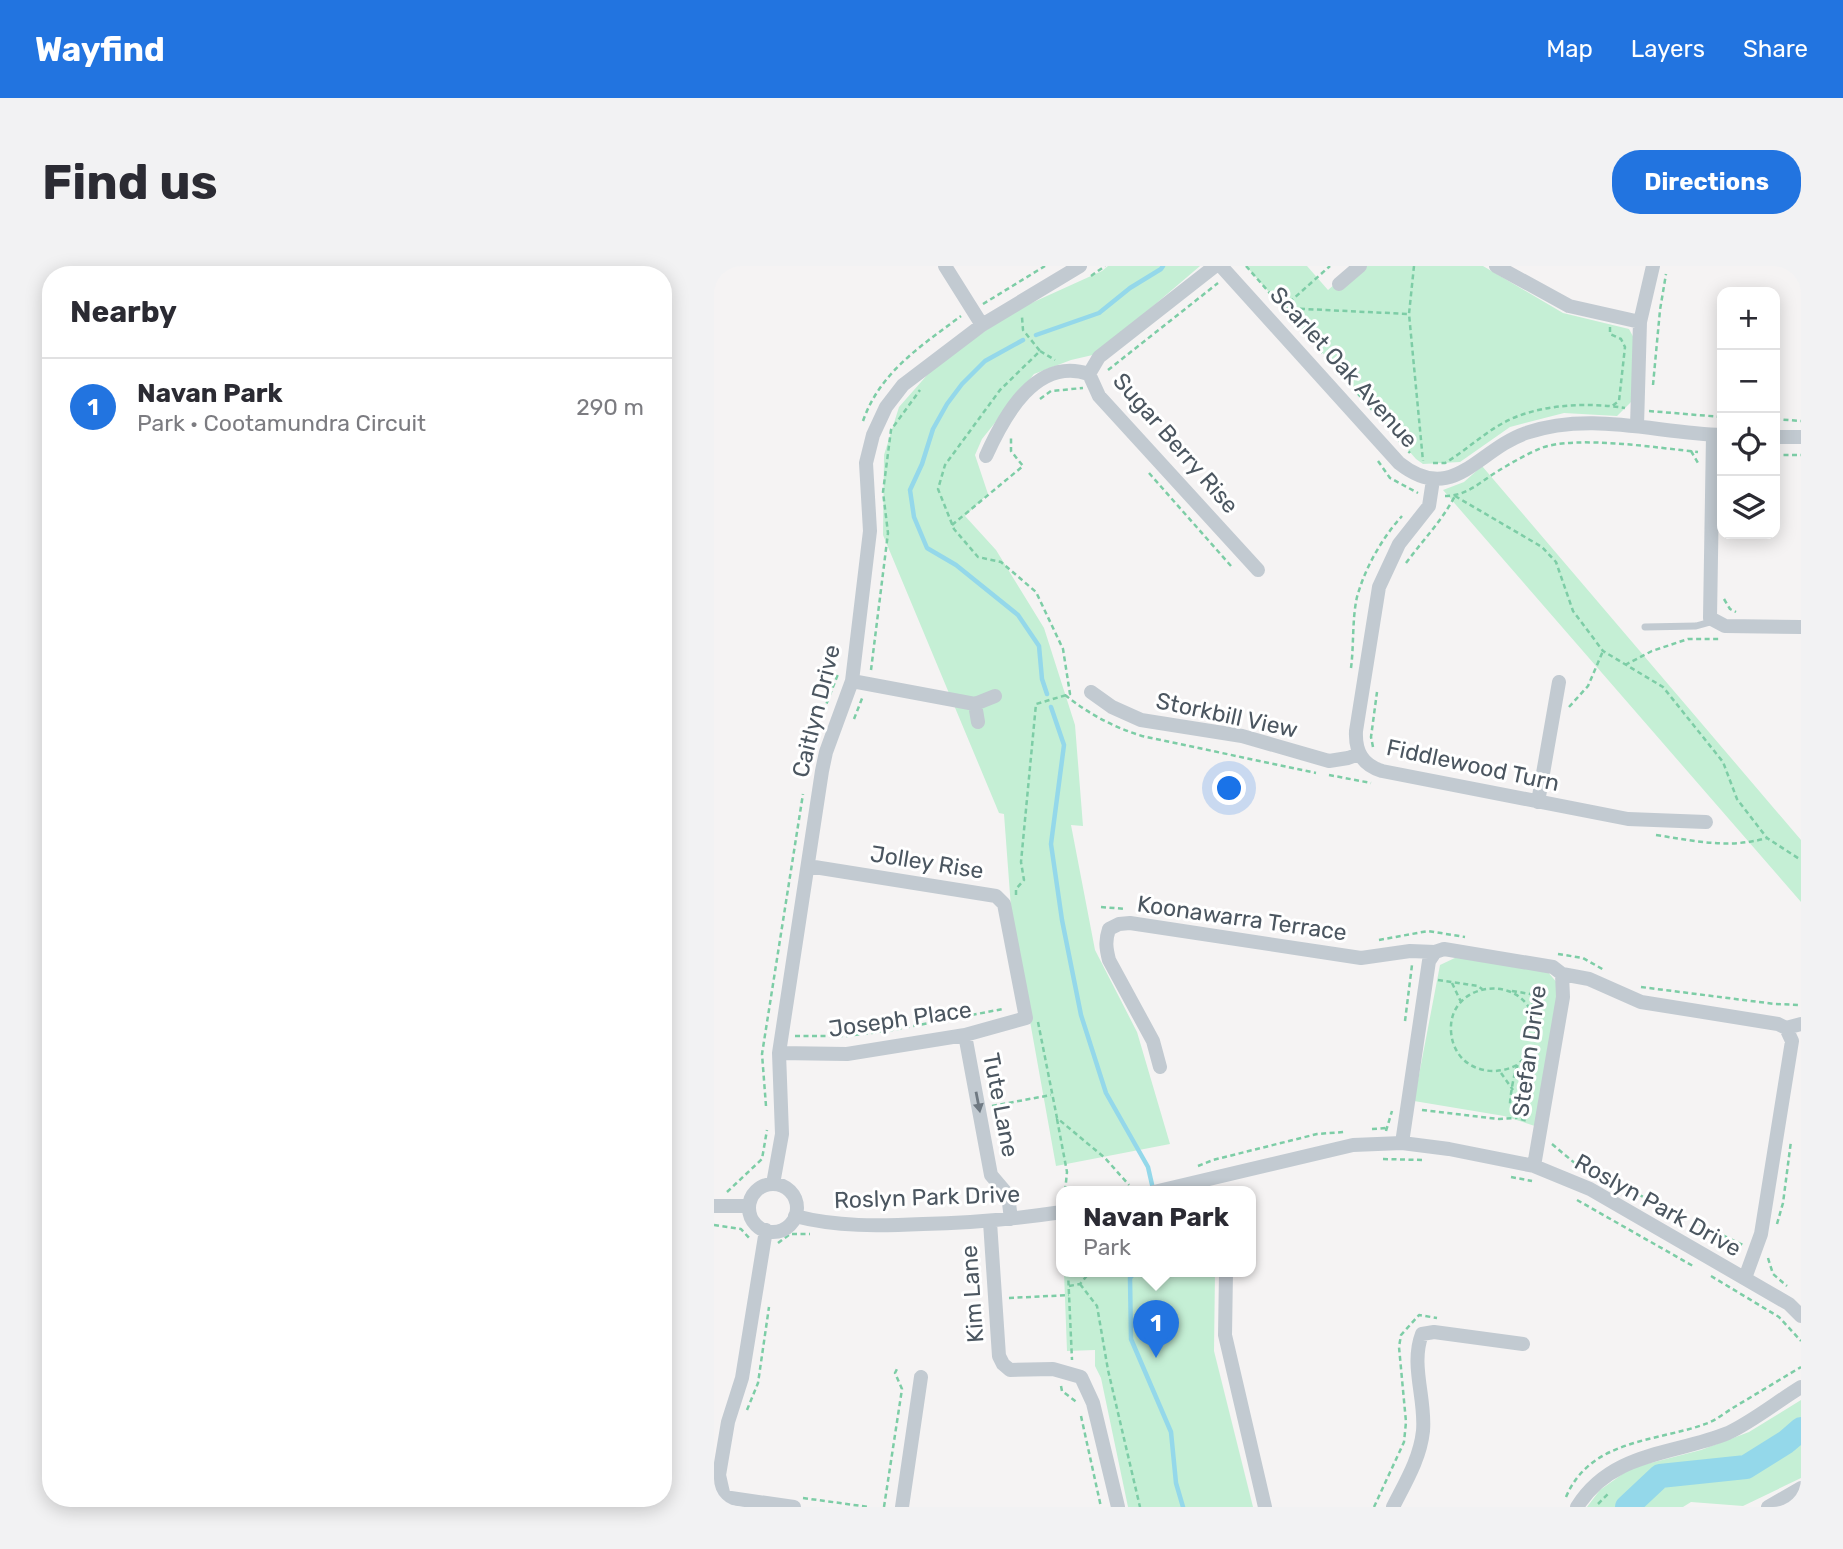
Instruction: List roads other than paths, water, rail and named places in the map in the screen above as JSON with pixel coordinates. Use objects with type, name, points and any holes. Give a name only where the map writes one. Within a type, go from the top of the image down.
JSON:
[{"type":"street","points":[[945,266],[982,325]]},
{"type":"street","name":"Caitlyn Drive","points":[[773,1184],[782,1134],[779,1053],[808,866],[826,752],[852,681],[870,541],[866,463],[873,435],[886,407],[903,385],[982,325],[1080,266]]},
{"type":"street","name":"Sugar Berry Rise","points":[[1214,266],[1099,357],[1091,378],[1099,396],[1258,570]]},
{"type":"street","name":"Scarlet Oak Avenue","points":[[1221,266],[1399,463],[1416,475],[1433,480]]},
{"type":"street","points":[[1339,284],[1360,266]]},
{"type":"street","points":[[1496,266],[1569,306],[1640,322]]},
{"type":"street","points":[[1637,426],[1640,322],[1653,266]]},
{"type":"street","points":[[986,456],[1011,408],[1033,384],[1062,370],[1076,369],[1091,378]]},
{"type":"street","points":[[1433,480],[1461,474],[1503,443],[1544,428],[1581,422],[1717,435],[1712,453],[1710,618],[1725,626],[1801,627]]},
{"type":"street","points":[[1780,437],[1801,437]]},
{"type":"street","name":"Fiddlewood Turn","points":[[1433,480],[1429,506],[1399,544],[1379,587],[1356,731],[1359,754],[1373,768],[1538,802],[1629,819],[1706,822]]},
{"type":"street","points":[[852,681],[975,704],[995,696]]},
{"type":"street","points":[[1538,802],[1559,682]]},
{"type":"street","name":"Storkbill View","points":[[1091,692],[1112,707],[1141,720],[1242,736],[1329,761],[1359,754]]},
{"type":"street","points":[[975,704],[978,722]]},
{"type":"street","name":"Jolley Rise","points":[[808,866],[996,897],[1004,904],[1027,1010]]},
{"type":"street","name":"Koonawarra Terrace","points":[[1160,1067],[1153,1041],[1109,960],[1105,947],[1110,929],[1119,924],[1130,923],[1361,958],[1414,951],[1435,952]]},
{"type":"street","name":"Stefan Drive","points":[[1435,952],[1444,949],[1553,967],[1562,974],[1563,997],[1534,1166]]},
{"type":"street","points":[[1402,1143],[1401,1107],[1430,961],[1435,952]]},
{"type":"street","points":[[1562,974],[1589,979],[1641,1002],[1794,1026],[1761,1234],[1745,1278]]},
{"type":"street","name":"Joseph Place","points":[[779,1053],[847,1054],[965,1035],[1027,1010]]},
{"type":"street","name":"Tute Lane","points":[[965,1035],[991,1175],[1008,1195],[1012,1220]]},
{"type":"street","name":"Roslyn Park Drive","points":[[1180,1186],[1353,1145],[1384,1151],[1402,1143],[1449,1149],[1534,1166],[1590,1189],[1745,1278],[1796,1311]]},
{"type":"street","points":[[1216,1176],[1217,1186]]},
{"type":"street","points":[[773,1184],[789,1190],[797,1204],[795,1216],[784,1228],[776,1231],[766,1230],[753,1221],[749,1206],[756,1191],[773,1184]]},
{"type":"street","points":[[714,1206],[749,1206]]},
{"type":"street","name":"Roslyn Park Drive","points":[[795,1216],[824,1224],[880,1226],[990,1222],[1056,1213]]},
{"type":"street","name":"Kim Lane","points":[[990,1222],[999,1356],[1010,1370],[1053,1369],[1081,1377],[1093,1404],[1118,1507]]},
{"type":"street","points":[[766,1230],[742,1378],[728,1422],[719,1475],[724,1497],[798,1502]]},
{"type":"street","points":[[1226,1277],[1225,1335],[1265,1507]]},
{"type":"street","points":[[1393,1507],[1417,1459],[1423,1430],[1417,1348],[1422,1334],[1434,1332],[1524,1344]]},
{"type":"street","points":[[902,1507],[921,1377]]},
{"type":"street","points":[[1572,1503],[1596,1483],[1639,1458],[1728,1432],[1801,1387]]},
{"type":"street","points":[[1768,1507],[1801,1488]]},
{"type":"lane","points":[[1645,627],[1696,626],[1715,621]]},
{"type":"waterway","points":[[1036,335],[1099,313],[1163,266]]},
{"type":"waterway","points":[[1023,340],[985,361],[962,384],[933,429],[910,490],[914,517],[927,548],[956,565],[1018,615],[1039,646],[1042,679],[1047,694]]},
{"type":"waterway","points":[[1051,707],[1064,745],[1051,844],[1062,920],[1081,1015],[1106,1093],[1148,1167],[1152,1186]]},
{"type":"waterway","points":[[1131,1277],[1131,1339],[1171,1432],[1176,1483],[1183,1507]]},
{"type":"waterway","points":[[1627,1507],[1660,1476],[1746,1467],[1786,1442],[1801,1429]]},
{"type":"place","name":"Navan Park","points":[[1156,1358]]}]
